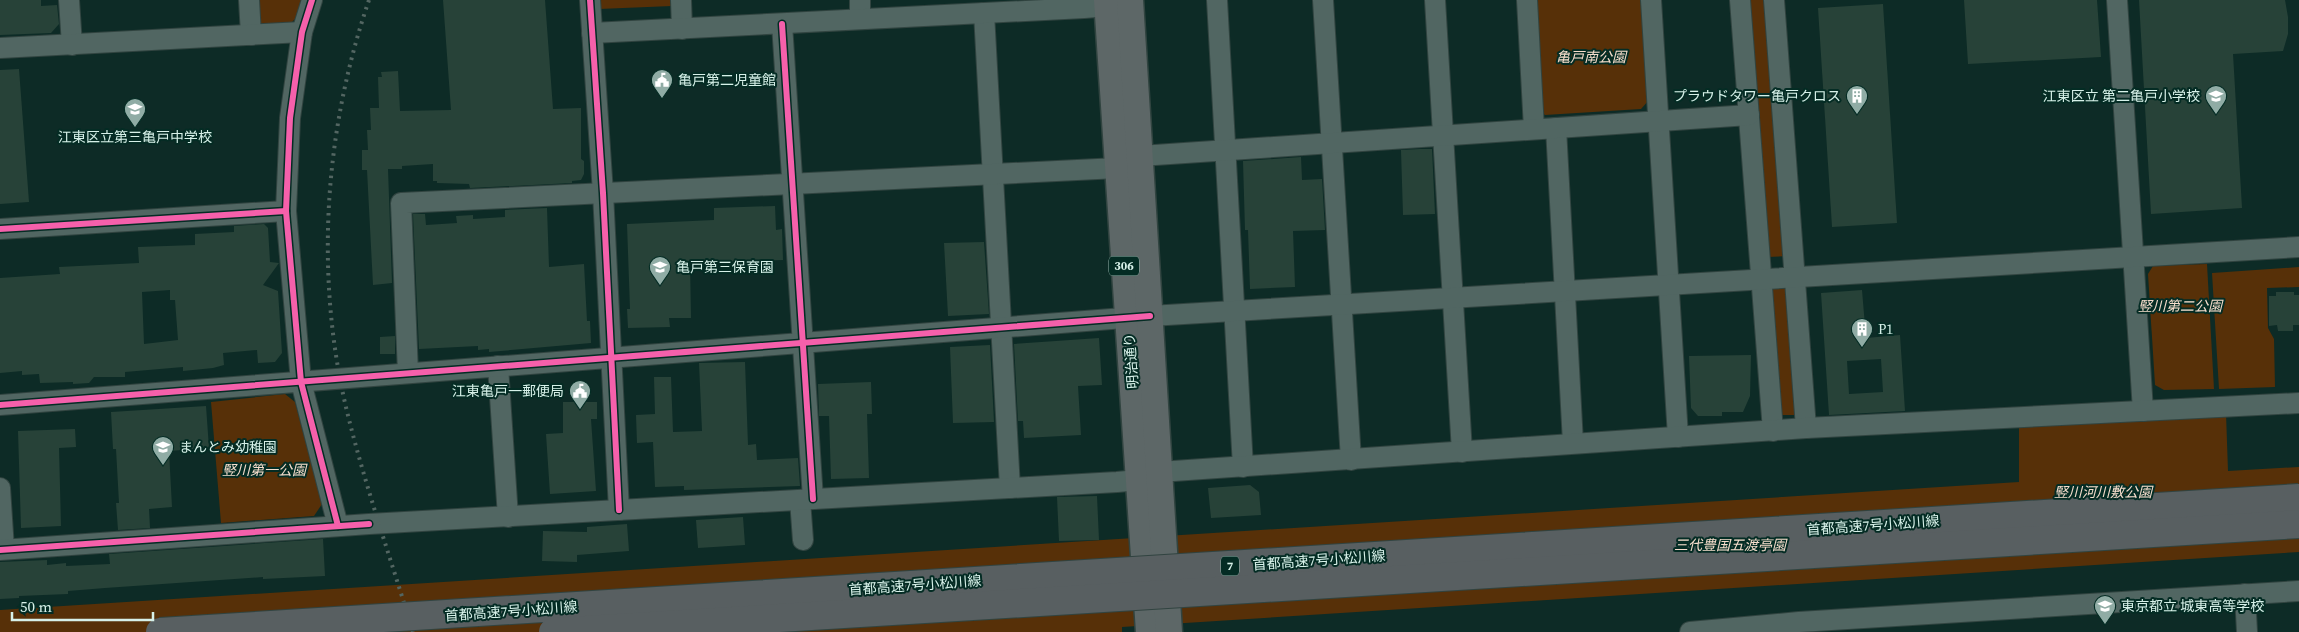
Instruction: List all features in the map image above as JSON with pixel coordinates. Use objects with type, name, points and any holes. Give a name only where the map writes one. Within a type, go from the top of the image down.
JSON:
[{"type":"highway","name":"首都高速7号小松川線","points":[[160,632],[2299,498]]},
{"type":"highway","name":"首都高速7号小松川線","points":[[554,632],[2299,524]]},
{"type":"main road","name":"明治通り","points":[[1116,2],[1129,162],[1159,627]]},
{"type":"street","points":[[69,0],[72,45]]},
{"type":"street","points":[[249,0],[251,35]]},
{"type":"street","points":[[312,0],[302,32],[290,118],[286,211],[301,382],[338,526]]},
{"type":"street","points":[[590,0],[603,193],[619,510]]},
{"type":"street","points":[[681,0],[682,29]]},
{"type":"street","points":[[1217,0],[1243,467]]},
{"type":"street","points":[[1323,0],[1351,460]]},
{"type":"street","points":[[1434,0],[1462,452]]},
{"type":"street","points":[[1527,0],[1534,129]]},
{"type":"street","points":[[1651,0],[1678,437]]},
{"type":"street","points":[[1740,0],[1773,431]]},
{"type":"street","points":[[1774,0],[1806,428]]},
{"type":"street","points":[[2117,0],[2143,411]]},
{"type":"street","points":[[592,33],[782,24],[860,10],[984,13],[1116,2]]},
{"type":"street","points":[[984,13],[1010,488]]},
{"type":"street","points":[[782,24],[803,343],[806,499],[803,540]]},
{"type":"street","points":[[0,48],[302,32]]},
{"type":"street","points":[[408,373],[401,203],[993,174],[1129,162],[1226,150],[1749,115]]},
{"type":"street","points":[[1556,128],[1573,443]]},
{"type":"street","points":[[0,229],[286,211]]},
{"type":"street","points":[[0,405],[1139,317],[2299,247]]},
{"type":"street","points":[[498,366],[508,517]]},
{"type":"street","points":[[0,488],[2,549],[338,526],[1010,488],[1243,467],[1806,428],[2299,403]]},
{"type":"street","points":[[1690,632],[1814,627],[2299,591]]},
{"type":"street","points":[[2245,594],[2247,632]]},
{"type":"green space","points":[[255,0],[302,0],[296,18],[291,23],[263,25],[256,20]]},
{"type":"green space","points":[[599,0],[672,0],[672,6],[599,9]]},
{"type":"green space","name":"亀戸南公園","points":[[1534,0],[1644,0],[1649,100],[1641,109],[1545,115],[1539,110]]},
{"type":"green space","points":[[1746,0],[1768,0],[1789,256],[1767,257]]},
{"type":"green space","name":"竪川第二公園","points":[[2207,264],[2214,389],[2164,390],[2155,385],[2148,274],[2153,266]]},
{"type":"green space","points":[[2299,267],[2299,287],[2267,288],[2268,328],[2274,339],[2275,387],[2219,389],[2212,273]]},
{"type":"green space","points":[[1770,287],[1791,287],[1802,415],[1779,415]]},
{"type":"green space","name":"竪川第一公園","points":[[285,394],[295,402],[322,504],[314,516],[221,523],[211,402]]},
{"type":"green space","name":"竪川河川敷公園","points":[[2226,413],[2228,471],[2299,467],[2299,552],[1122,627],[1122,632],[0,632],[0,610],[2019,482],[2019,425]]},
{"type":"building","points":[[0,0],[41,0],[41,6],[57,5],[59,24],[51,33],[0,35]]},
{"type":"building","points":[[443,0],[545,0],[553,109],[581,108],[581,159],[584,161],[584,174],[581,180],[572,181],[572,183],[470,188],[469,184],[437,183],[437,181],[433,181],[433,164],[402,166],[402,169],[388,169],[392,283],[373,285],[367,170],[362,170],[362,150],[368,150],[367,130],[371,130],[370,108],[379,108],[378,77],[382,77],[381,72],[398,71],[400,111],[451,110]]},
{"type":"building","points":[[1964,0],[2097,0],[2101,57],[1968,64]]},
{"type":"building","points":[[2139,0],[2285,0],[2288,34],[2283,51],[2233,54],[2242,208],[2151,214]]},
{"type":"building","name":"プラウドタワー亀戸クロス","points":[[1883,4],[1897,223],[1832,227],[1818,8]]},
{"type":"building","points":[[19,69],[29,202],[0,204],[0,70]]},
{"type":"building","points":[[1432,149],[1435,214],[1403,215],[1401,150]]},
{"type":"building","points":[[1301,157],[1302,180],[1322,179],[1325,230],[1293,231],[1295,287],[1250,289],[1248,230],[1245,230],[1243,161]]},
{"type":"building","name":"亀戸第三保育園","points":[[775,206],[776,230],[782,229],[783,260],[690,263],[691,318],[669,318],[670,327],[628,328],[627,309],[630,309],[627,224],[714,220],[714,208]]},
{"type":"building","points":[[547,208],[549,267],[584,264],[587,321],[590,321],[591,343],[489,352],[489,349],[478,350],[478,346],[419,349],[413,214],[425,214],[426,225],[457,223],[456,216],[473,215],[473,219],[505,217],[505,210]]},
{"type":"building","points":[[264,224],[268,228],[270,262],[279,263],[263,285],[278,291],[282,353],[275,362],[258,363],[257,350],[223,353],[224,365],[213,368],[183,371],[183,367],[125,372],[125,377],[94,377],[89,383],[73,384],[73,382],[40,383],[39,374],[22,375],[22,371],[0,373],[0,278],[60,274],[59,267],[139,263],[138,247],[195,245],[195,234],[234,232],[234,226]],"holes":[[[170,290],[170,300],[175,300],[178,340],[144,344],[142,292]]]},
{"type":"building","points":[[984,242],[989,314],[948,316],[944,243]]},
{"type":"building","name":"P1","points":[[1862,290],[1866,338],[1900,335],[1905,411],[1829,415],[1821,293]],"holes":[[[1881,359],[1883,392],[1849,394],[1847,361]]]},
{"type":"building","points":[[2276,292],[2294,292],[2294,295],[2299,295],[2299,325],[2293,325],[2293,331],[2278,331],[2277,325],[2269,326],[2269,296],[2276,296]]},
{"type":"building","points":[[395,336],[395,354],[380,354],[380,337]]},
{"type":"building","points":[[1099,338],[1102,385],[1078,386],[1081,435],[1024,438],[1023,421],[1018,421],[1014,344]]},
{"type":"building","points":[[990,345],[994,422],[953,423],[950,347]]},
{"type":"building","points":[[1751,355],[1750,396],[1743,412],[1722,412],[1722,416],[1698,416],[1691,408],[1689,356]]},
{"type":"building","points":[[745,362],[748,445],[756,444],[757,460],[798,458],[800,486],[684,490],[684,486],[655,487],[653,442],[637,443],[636,415],[655,414],[654,377],[671,377],[673,432],[702,431],[699,363]]},
{"type":"building","points":[[871,382],[872,414],[867,414],[869,478],[831,479],[829,416],[819,416],[818,384]]},
{"type":"building","points":[[563,402],[597,402],[597,419],[591,419],[596,491],[550,494],[546,434],[563,433]]},
{"type":"building","name":"まんとみ幼稚園","points":[[206,406],[209,448],[169,451],[172,507],[149,509],[150,528],[118,530],[116,503],[119,503],[116,449],[113,449],[111,412]]},
{"type":"building","points":[[75,429],[76,447],[59,448],[61,526],[21,528],[18,431]]},
{"type":"building","points":[[1250,485],[1259,492],[1261,515],[1211,518],[1208,488]]},
{"type":"building","points":[[1097,496],[1099,540],[1059,541],[1057,497]]},
{"type":"building","points":[[743,517],[745,545],[698,548],[696,520]]},
{"type":"building","points":[[627,524],[629,551],[577,555],[577,562],[542,561],[543,531],[587,532],[587,527]]},
{"type":"building","points":[[323,539],[325,576],[263,579],[263,577],[105,588],[68,591],[68,594],[19,596],[19,598],[0,599],[0,562],[47,560],[47,565],[66,563],[66,566],[110,564],[109,554]]},
{"type":"railway","points":[[369,0],[354,49],[342,99],[334,149],[329,200],[330,302],[336,353],[352,432],[413,632]]},
{"type":"cycle path","points":[[312,0],[302,32],[290,118],[286,211],[301,382],[338,526]]},
{"type":"cycle path","points":[[590,0],[603,193],[619,510]]},
{"type":"cycle path","points":[[782,24],[813,499]]},
{"type":"cycle path","points":[[0,229],[286,211]]},
{"type":"cycle path","points":[[0,405],[1150,316]]},
{"type":"cycle path","points":[[0,550],[369,524]]},
{"type":"place","name":"亀戸第二児童館","points":[[662,99]]},
{"type":"place","name":"プラウドタワー亀戸クロス","points":[[1857,115]]},
{"type":"place","name":"江東区立 第二亀戸小学校","points":[[2216,115]]},
{"type":"place","name":"江東区立第三亀戸中学校","points":[[135,128]]},
{"type":"place","name":"亀戸第三保育園","points":[[660,286]]},
{"type":"place","name":"P1","points":[[1862,348]]},
{"type":"place","name":"江東亀戸一郵便局","points":[[580,410]]},
{"type":"place","name":"まんとみ幼稚園","points":[[163,466]]},
{"type":"place","name":"東京都立 城東高等学校","points":[[2105,625]]},
{"type":"park label","name":"三代豊国五渡亭園","points":[[1730,545]]}]
